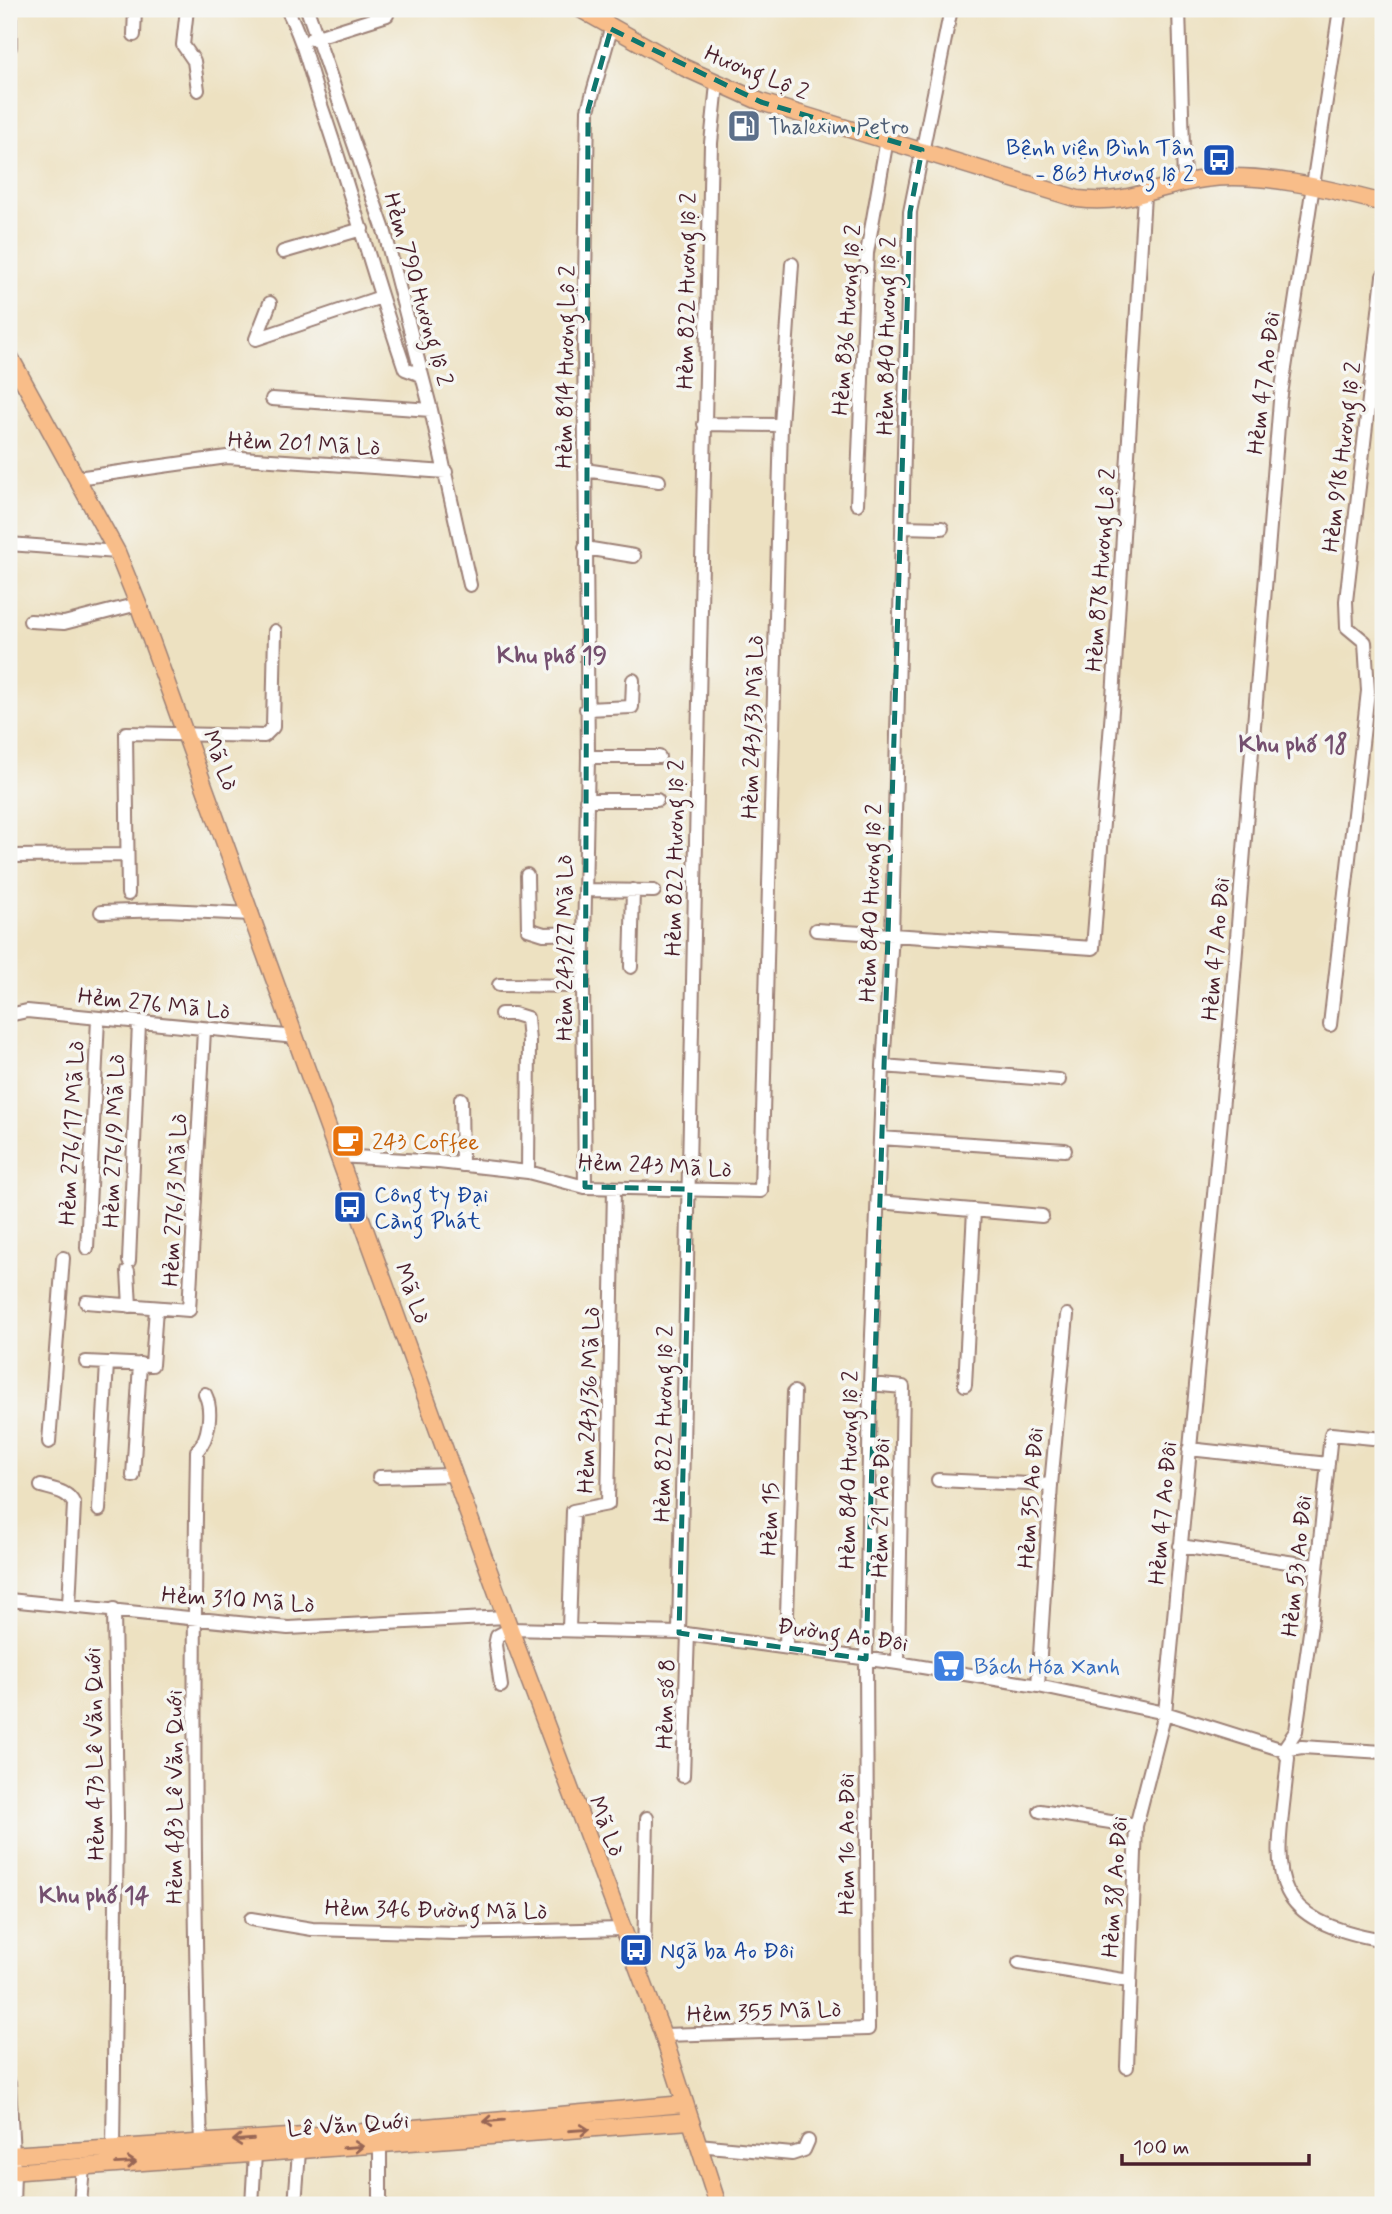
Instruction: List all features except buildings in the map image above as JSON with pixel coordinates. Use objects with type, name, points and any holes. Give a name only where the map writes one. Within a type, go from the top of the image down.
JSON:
[{"type":"main road","points":[[580,9],[611,29]]},
{"type":"main road","name":"Hương Lộ 2","points":[[611,29],[718,84],[795,113],[1078,199],[1106,202],[1144,195],[1184,182],[1238,176],[1383,203]]},
{"type":"main road","name":"Mã Lò","points":[[9,355],[117,552],[138,604],[508,1623],[663,2035],[718,2205]]},
{"type":"main road","name":"Lê Văn Quới","points":[[11,2164],[83,2166],[299,2151],[380,2138],[684,2104]]},
{"type":"main road","name":"Lê Văn Quới","points":[[11,2164],[113,2150],[201,2143],[380,2138],[690,2122]]},
{"type":"street","points":[[10,9],[10,47]]},
{"type":"street","points":[[134,36],[135,9]]},
{"type":"street","points":[[187,9],[183,45],[194,61],[198,90]]},
{"type":"street","points":[[287,9],[310,39],[323,111],[405,369],[421,375]]},
{"type":"street","name":"Hẻm 790 Hương lộ 2","points":[[307,9],[310,39],[385,233],[446,472],[470,586]]},
{"type":"street","name":"Hẻm 840 Hương lộ 2","points":[[866,1659],[870,1384],[883,1066],[892,934],[910,212],[951,9]]},
{"type":"street","points":[[1180,9],[1184,182]]},
{"type":"street","name":"Hẻm 47 Ao Đôi","points":[[1165,1713],[1230,1025],[1280,401],[1340,9]]},
{"type":"street","points":[[310,39],[387,15]]},
{"type":"street","name":"Hẻm 814 Hương Lộ 2","points":[[586,709],[588,110],[611,29]]},
{"type":"street","name":"Hẻm 822 Hương lộ 2","points":[[684,1633],[704,424],[711,144],[718,84]]},
{"type":"street","name":"Hẻm 836 Hương lộ 2","points":[[857,504],[867,253],[887,139]]},
{"type":"street","name":"Hẻm 878 Hương Lộ 2","points":[[892,934],[1093,948],[1113,698],[1144,195]]},
{"type":"street","points":[[283,252],[362,229]]},
{"type":"street","name":"Hẻm 243/33 Mã Lò","points":[[761,1191],[781,425],[792,264]]},
{"type":"street","name":"Hẻm 918 Hương lộ 2","points":[[1331,1025],[1368,691],[1365,642],[1347,627],[1346,600],[1383,276]]},
{"type":"street","points":[[270,303],[257,339],[380,297]]},
{"type":"street","points":[[272,399],[431,411]]},
{"type":"street","points":[[704,424],[781,425]]},
{"type":"street","name":"Hẻm 201 Mã Lò","points":[[77,478],[227,457],[446,472]]},
{"type":"street","points":[[585,470],[659,481]]},
{"type":"street","points":[[902,527],[942,528]]},
{"type":"street","points":[[9,544],[117,552]]},
{"type":"street","points":[[585,548],[634,556]]},
{"type":"street","points":[[30,621],[64,623],[138,604]]},
{"type":"street","points":[[128,894],[127,733],[187,733],[244,738],[264,736],[273,727],[275,631]]},
{"type":"street","points":[[586,709],[632,707],[633,680]]},
{"type":"street","name":"Hẻm 243/27 Mã Lò","points":[[586,709],[588,757],[583,986],[586,1186]]},
{"type":"street","points":[[588,757],[659,757]]},
{"type":"street","points":[[586,800],[657,800]]},
{"type":"street","points":[[9,856],[127,855]]},
{"type":"street","points":[[527,875],[528,929],[544,934],[584,933]]},
{"type":"street","points":[[585,890],[654,891]]},
{"type":"street","points":[[631,967],[633,890]]},
{"type":"street","points":[[102,912],[165,910],[252,914]]},
{"type":"street","points":[[817,930],[892,934]]},
{"type":"street","points":[[499,985],[583,986]]},
{"type":"street","name":"Hẻm 276 Mã Lò","points":[[9,1015],[27,1011],[296,1037]]},
{"type":"street","points":[[501,1014],[527,1018],[528,1172]]},
{"type":"street","name":"Hẻm 276/17 Mã Lò","points":[[87,1248],[98,1019]]},
{"type":"street","name":"Hẻm 276/9 Mã Lò","points":[[130,1306],[128,1266],[139,1023]]},
{"type":"street","name":"Hẻm 276/3 Mã Lò","points":[[86,1302],[189,1310],[204,1030]]},
{"type":"street","points":[[883,1066],[1059,1080]]},
{"type":"street","points":[[461,1098],[462,1165]]},
{"type":"street","points":[[880,1138],[1065,1150]]},
{"type":"street","name":"Hẻm 243 Mã Lò","points":[[338,1156],[528,1172],[586,1186],[761,1191]]},
{"type":"street","name":"Hẻm 243/36 Mã Lò","points":[[569,1629],[573,1511],[608,1504],[614,1188]]},
{"type":"street","points":[[878,1202],[1042,1216]]},
{"type":"street","points":[[965,1385],[974,1210]]},
{"type":"street","points":[[49,1442],[63,1258]]},
{"type":"street","points":[[86,1362],[152,1365],[156,1308]]},
{"type":"street","name":"Hẻm 35 Ao Đôi","points":[[1038,1686],[1051,1485],[1067,1315]]},
{"type":"street","points":[[99,1510],[107,1363]]},
{"type":"street","points":[[133,1476],[140,1364]]},
{"type":"street","name":"Hẻm 21 Ao Đôi","points":[[870,1384],[903,1387],[898,1663]]},
{"type":"street","name":"Hẻm 15","points":[[786,1647],[794,1392]]},
{"type":"street","name":"Hẻm 483 Lê Văn Quới","points":[[201,2143],[195,1979],[194,1619],[197,1451],[204,1444],[209,1412],[205,1394]]},
{"type":"street","name":"Hẻm 53 Ao Đôi","points":[[1283,1751],[1296,1731],[1312,1618],[1315,1566],[1331,1434],[1383,1439]]},
{"type":"street","points":[[1189,1448],[1328,1464]]},
{"type":"street","points":[[379,1477],[454,1475]]},
{"type":"street","points":[[938,1480],[1051,1485]]},
{"type":"street","points":[[41,1486],[71,1496],[74,1504],[69,1605]]},
{"type":"street","points":[[1180,1546],[1315,1566]]},
{"type":"street","name":"Hẻm 310 Mã Lò","points":[[9,1600],[288,1628],[508,1623]]},
{"type":"street","name":"Hẻm 473 Lê Văn Quới","points":[[113,2150],[117,1818],[114,1609]]},
{"type":"street","points":[[501,1686],[495,1645],[497,1636],[508,1623]]},
{"type":"street","name":"Đường Ao Đôi","points":[[508,1623],[569,1629],[684,1633],[1038,1686],[1165,1713],[1283,1751]]},
{"type":"street","name":"Hẻm số 8","points":[[683,1776],[684,1633]]},
{"type":"street","name":"Hẻm 16 Ao Đôi","points":[[866,1659],[868,2029]]},
{"type":"street","name":"Hẻm 38 Ao Đôi","points":[[1127,2067],[1136,1826],[1165,1713]]},
{"type":"street","points":[[1383,1752],[1301,1747],[1283,1751],[1288,1758],[1278,1843],[1280,1877],[1296,1904],[1318,1921],[1383,1940]]},
{"type":"street","points":[[1040,1811],[1136,1826]]},
{"type":"street","points":[[637,1967],[644,1958],[647,1818]]},
{"type":"street","name":"Hẻm 346 Đường Mã Lò","points":[[251,1919],[312,1929],[455,1933],[622,1929]]},
{"type":"street","points":[[1019,1963],[1129,1981]]},
{"type":"street","name":"Hẻm 355 Mã Lò","points":[[663,2035],[868,2029]]},
{"type":"street","points":[[9,2083],[13,2205]]},
{"type":"street","points":[[380,2138],[380,2205]]},
{"type":"street","points":[[698,2146],[792,2154],[804,2150],[808,2141]]},
{"type":"street","points":[[295,2205],[299,2151]]},
{"type":"street","points":[[252,2205],[255,2153]]},
{"type":"street","points":[[80,2205],[83,2166]]},
{"type":"highlighted area","points":[[611,29],[761,102],[922,150],[910,212],[866,1659],[679,1633],[690,1189],[585,1187],[588,110]]},
{"type":"place","name":"Thalexim Petro","points":[[744,126]]},
{"type":"place","name":"Bệnh viện Bình Tân - 863 Hương lộ 2","points":[[1219,160]]},
{"type":"place","name":"243 Coffee","points":[[348,1141]]},
{"type":"place","name":"Công ty Đại Càng Phát","points":[[350,1207]]},
{"type":"place","name":"Bách Hóa Xanh","points":[[949,1666]]},
{"type":"place","name":"Ngã ba Ao Đôi","points":[[636,1950]]},
{"type":"district","name":"Khu phố 19","points":[[552,655]]},
{"type":"district","name":"Khu phố 18","points":[[1293,744]]},
{"type":"district","name":"Khu phố 14","points":[[94,1895]]}]
